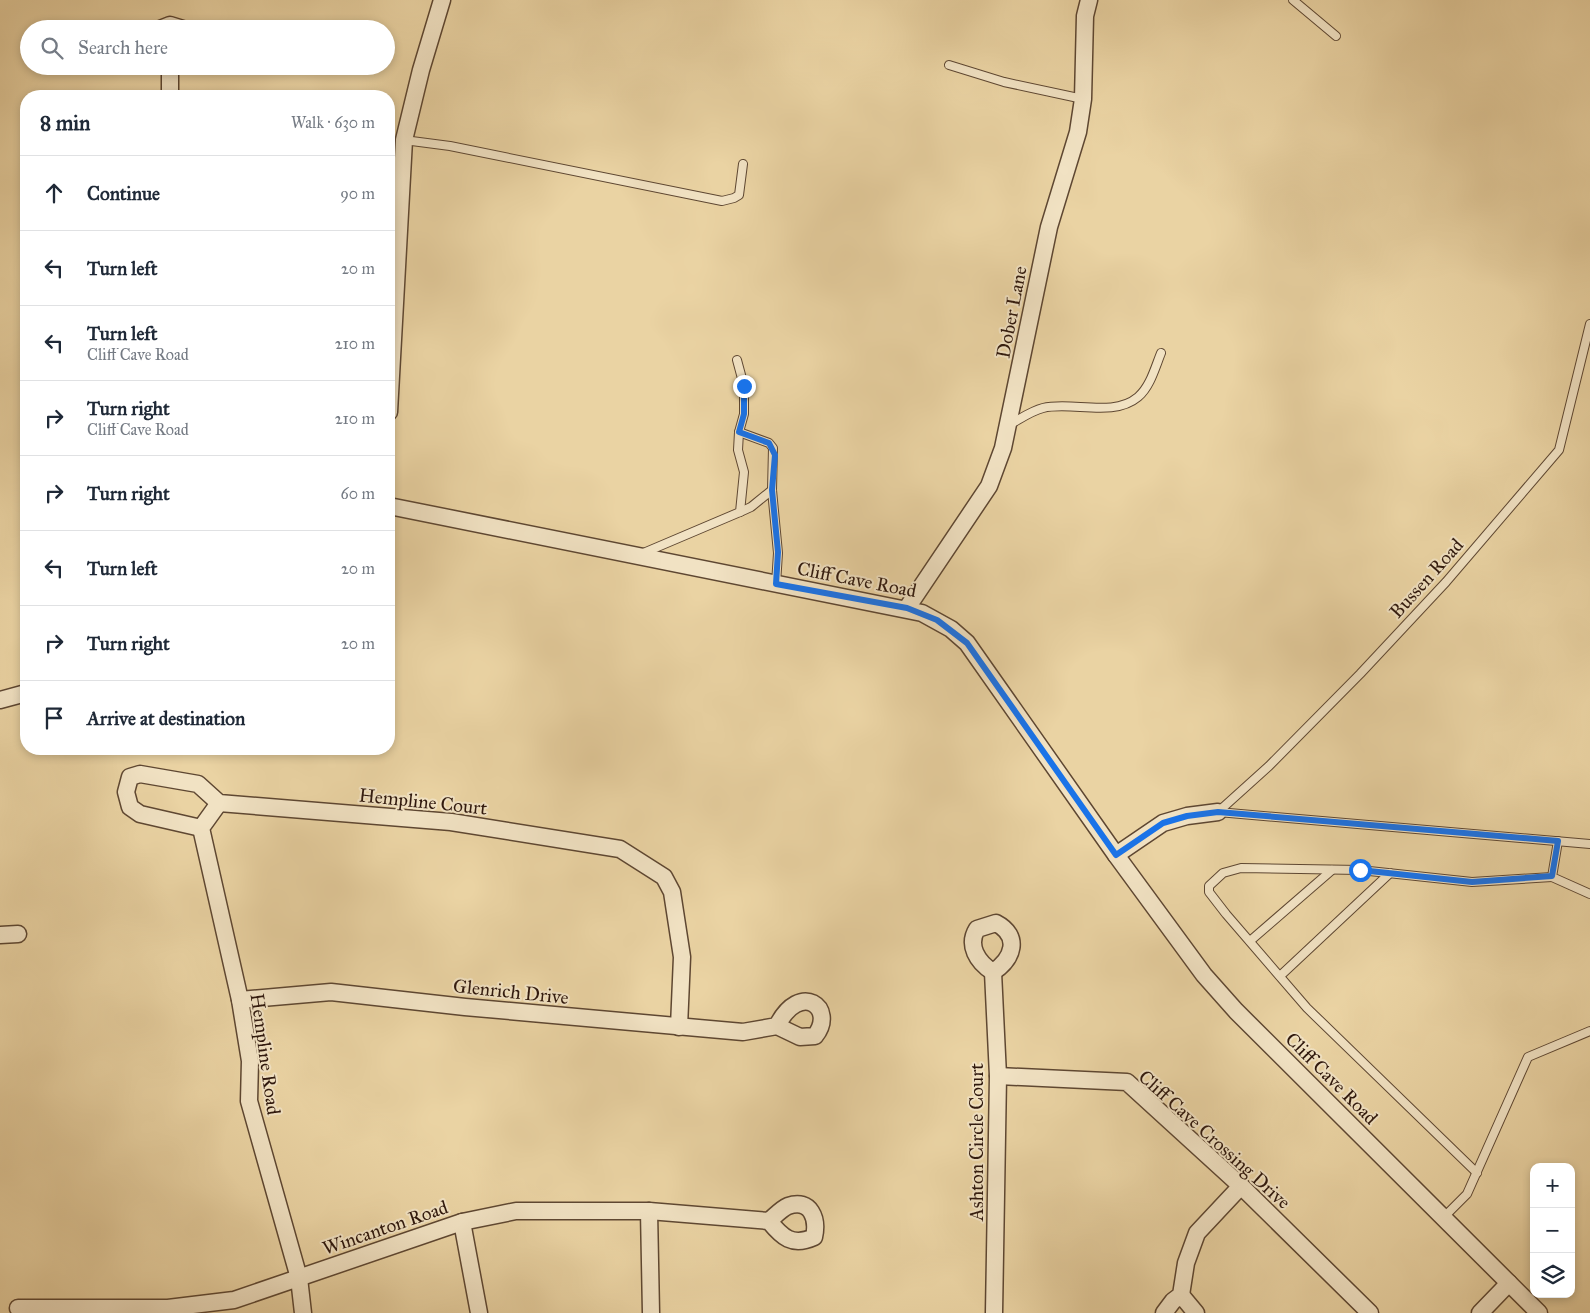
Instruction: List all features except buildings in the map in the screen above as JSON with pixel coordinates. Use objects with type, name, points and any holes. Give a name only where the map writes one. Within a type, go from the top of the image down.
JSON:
[{"type":"street","points":[[395,303],[404,140],[423,60],[442,0]]},
{"type":"street","name":"Dober Lane","points":[[907,608],[989,486],[996,469],[1009,425],[1049,227],[1078,132],[1083,99],[1086,16],[1089,0]]},
{"type":"street","points":[[170,75],[170,90]]},
{"type":"street","name":"Cliff Cave Road","points":[[395,507],[776,584],[907,608],[937,620],[967,643],[1116,855],[1204,975],[1236,1011],[1539,1313]]},
{"type":"street","points":[[0,700],[20,695]]},
{"type":"street","points":[[140,774],[198,784],[219,803],[201,828],[140,814],[130,807],[126,792],[130,777],[140,774]]},
{"type":"street","name":"Hempline Court","points":[[219,803],[451,822],[620,849],[664,876],[672,892],[682,956],[678,1027]]},
{"type":"street","points":[[1116,855],[1163,823],[1187,816],[1218,812]]},
{"type":"street","name":"Hempline Road","points":[[201,828],[240,1000],[250,1061],[249,1101],[299,1278],[303,1313]]},
{"type":"street","points":[[0,935],[18,934]]},
{"type":"street","name":"Ashton Circle Court","points":[[992,972],[998,1076],[994,1313]]},
{"type":"street","name":"Glenrich Drive","points":[[240,1000],[331,992],[743,1032],[777,1026]]},
{"type":"street","name":"Cliff Cave Crossing Drive","points":[[998,1076],[1127,1082],[1241,1186],[1370,1313]]},
{"type":"street","points":[[1164,1313],[1173,1301],[1181,1295],[1186,1263],[1197,1232],[1241,1186]]},
{"type":"street","name":"Wincanton Road","points":[[18,1308],[168,1308],[234,1300],[462,1222],[516,1211],[649,1211],[769,1221]]},
{"type":"street","points":[[649,1211],[651,1313]]},
{"type":"street","points":[[462,1222],[479,1313]]},
{"type":"street","points":[[1480,1313],[1509,1283]]},
{"type":"street","points":[[1181,1295],[1196,1313]]},
{"type":"lane","points":[[1293,0],[1336,36]]},
{"type":"lane","points":[[949,65],[997,80],[1083,99]]},
{"type":"lane","points":[[404,140],[450,146],[722,201],[739,195],[743,164]]},
{"type":"lane","name":"Bussen Road","points":[[1218,812],[1269,766],[1380,653],[1446,582],[1559,450],[1590,324]]},
{"type":"lane","points":[[1009,425],[1044,408],[1101,407],[1128,404],[1139,396],[1148,385],[1161,353]]},
{"type":"lane","points":[[737,360],[744,386],[744,414],[739,432],[738,450],[744,472],[740,512]]},
{"type":"lane","points":[[739,432],[769,443],[773,448],[772,490],[778,552],[776,584]]},
{"type":"lane","points":[[636,556],[751,507],[772,490]]},
{"type":"lane","points":[[1218,812],[1590,844]]},
{"type":"lane","points":[[1552,876],[1558,841]]},
{"type":"lane","points":[[1477,1173],[1307,1008],[1209,892],[1209,886],[1217,878],[1232,869],[1241,868],[1390,873],[1472,882],[1552,876],[1590,894]]},
{"type":"lane","points":[[1250,942],[1332,870]]},
{"type":"lane","points":[[1280,976],[1390,873]]},
{"type":"lane","points":[[1443,1218],[1467,1194],[1528,1057],[1590,1031]]},
{"type":"route","points":[[744,386],[744,414],[739,432],[769,443],[775,455],[772,490],[778,552],[776,584],[907,608],[937,620],[952,629],[967,643],[1116,855],[1163,823],[1187,816],[1218,812],[1558,841],[1552,876],[1472,882],[1360,870]]}]
